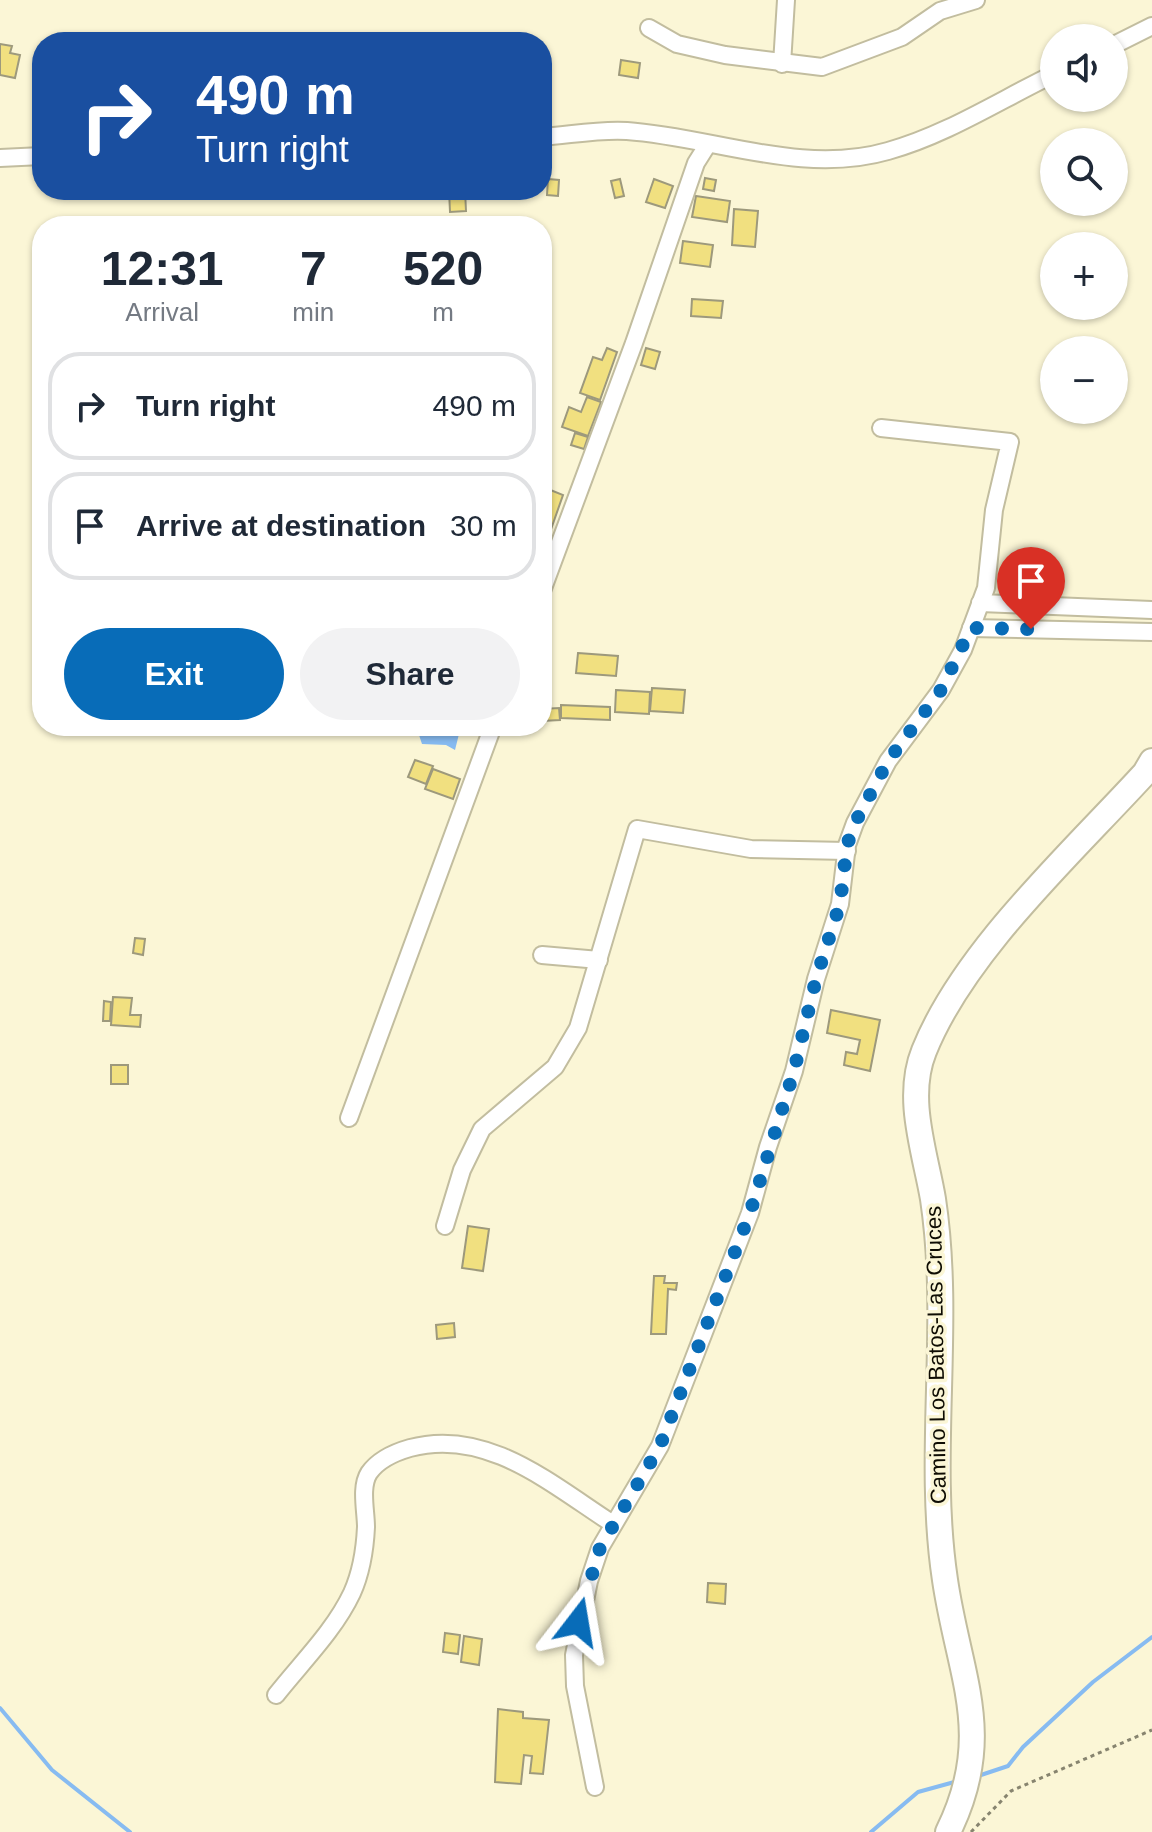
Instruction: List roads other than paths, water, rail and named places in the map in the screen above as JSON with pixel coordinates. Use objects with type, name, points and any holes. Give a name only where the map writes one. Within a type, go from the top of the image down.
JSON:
[{"type":"street","points":[[782,64],[786,0]]},
{"type":"street","points":[[649,28],[677,44],[782,64],[822,67],[902,37],[941,5],[976,0]]},
{"type":"street","points":[[1128,38],[1152,26]]},
{"type":"street","points":[[552,136],[626,131],[783,156],[849,157],[886,152],[924,138],[1040,81]]},
{"type":"street","points":[[552,566],[582,490],[696,163],[708,144]]},
{"type":"street","points":[[0,158],[32,156]]},
{"type":"street","points":[[595,1787],[575,1686],[574,1655],[589,1581],[600,1548],[660,1446],[750,1213],[794,1071],[816,979],[840,904],[847,851],[870,791],[941,690],[971,628],[986,588],[994,510],[1010,442],[881,428]]},
{"type":"street","points":[[980,603],[1152,610]]},
{"type":"street","points":[[971,628],[1152,632]]},
{"type":"street","points":[[349,1118],[489,736]]},
{"type":"street","name":"Camino Los Batos-Las Cruces","points":[[948,1832],[961,1805],[974,1718],[950,1616],[942,1564],[938,1489],[941,1419],[938,1249],[916,1094],[922,1054],[941,1014],[980,954],[1145,773],[1152,761]]},
{"type":"street","points":[[445,1226],[462,1170],[482,1129],[555,1067],[578,1028],[614,897],[637,829],[751,849],[847,851]]},
{"type":"street","points":[[542,955],[599,960]]},
{"type":"street","points":[[276,1695],[338,1619],[354,1590],[366,1530],[364,1486],[369,1473],[387,1457],[432,1443],[480,1446],[542,1477],[613,1524]]},
{"type":"water","points":[[419,736],[458,736],[455,750],[446,745],[422,744]]},
{"type":"waterway","points":[[975,1777],[1008,1766],[1023,1747],[1093,1682],[1152,1637]]},
{"type":"waterway","points":[[0,1708],[52,1770],[130,1832]]},
{"type":"waterway","points":[[871,1832],[918,1792],[958,1781]]}]
